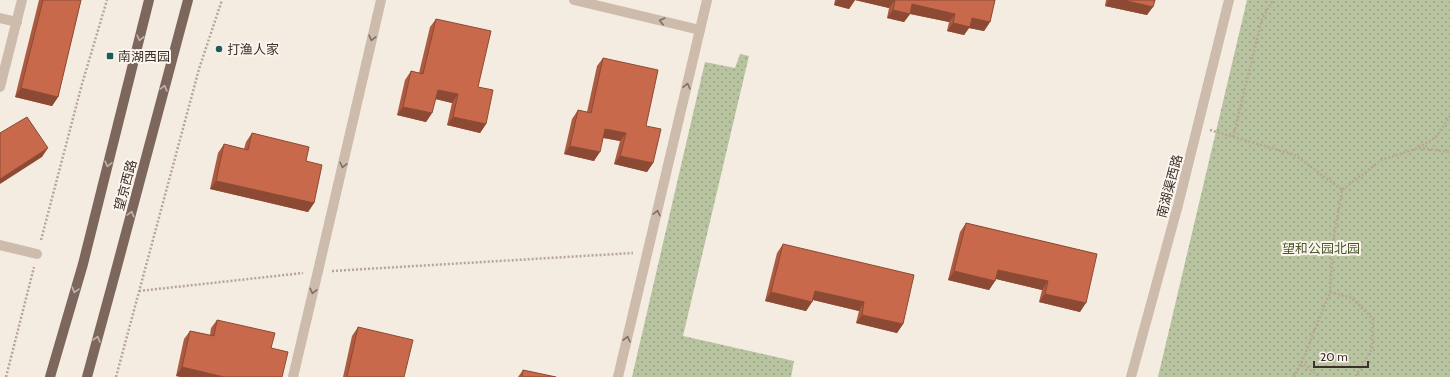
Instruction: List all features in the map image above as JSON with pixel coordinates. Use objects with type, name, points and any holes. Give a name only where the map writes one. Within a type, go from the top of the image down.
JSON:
[{"type":"main road","name":"望京西路","points":[[50,377],[83,264],[149,0]]},
{"type":"main road","name":"望京西路","points":[[87,377],[188,0]]},
{"type":"street","points":[[0,87],[22,0]]},
{"type":"street","points":[[292,377],[381,0]]},
{"type":"street","points":[[574,0],[700,30]]},
{"type":"street","points":[[618,377],[707,0]]},
{"type":"street","name":"南湖渠西路","points":[[1131,377],[1230,0]]},
{"type":"street","points":[[0,18],[17,22]]},
{"type":"street","points":[[0,245],[37,254]]},
{"type":"path","points":[[6,377],[82,84],[107,0]]},
{"type":"path","points":[[116,377],[199,69],[222,0]]},
{"type":"path","points":[[1233,137],[1262,19],[1273,0]]},
{"type":"path","points":[[1294,377],[1330,292],[1333,242],[1342,190],[1381,160],[1418,148],[1436,137],[1450,116]]},
{"type":"path","points":[[1197,127],[1295,155],[1342,190]]},
{"type":"path","points":[[1418,148],[1450,152]]},
{"type":"path","points":[[139,291],[318,271],[647,252]]},
{"type":"path","points":[[1330,292],[1352,298],[1373,319],[1372,349],[1355,377]]},
{"type":"path","points":[[1301,362],[1319,377]]},
{"type":"green space","name":"望和公园北园","points":[[1247,0],[1450,0],[1450,377],[1158,377]]},
{"type":"green space","points":[[740,54],[749,56],[683,336],[794,361],[791,377],[632,377],[705,62],[735,68]]},
{"type":"building","points":[[43,0],[81,0],[58,97],[21,88]]},
{"type":"building","points":[[895,0],[995,0],[990,22],[972,18],[970,27],[953,23],[955,14],[912,4],[910,14],[893,10]]},
{"type":"building","points":[[1123,0],[1155,0],[1153,7]]},
{"type":"building","points":[[436,19],[491,31],[478,87],[493,90],[486,124],[453,117],[458,94],[438,90],[432,113],[403,107],[411,71],[423,74]]},
{"type":"building","points":[[603,58],[658,70],[646,126],[661,129],[653,163],[620,156],[626,133],[605,129],[600,152],[570,146],[578,110],[591,113]]},
{"type":"building","points":[[27,117],[48,148],[0,179],[0,133]]},
{"type":"building","points":[[252,133],[309,147],[306,161],[322,165],[314,203],[216,181],[224,144],[248,150]]},
{"type":"building","points":[[966,223],[1097,254],[1086,303],[1045,294],[1048,281],[998,270],[995,281],[954,271]]},
{"type":"building","points":[[783,244],[914,275],[903,324],[862,315],[864,302],[815,291],[812,302],[771,292]]},
{"type":"building","points":[[217,320],[275,333],[271,348],[288,352],[282,377],[224,377],[182,367],[190,331],[214,336]]},
{"type":"building","points":[[358,327],[413,340],[404,377],[347,377]]},
{"type":"building","points":[[523,370],[556,377],[522,377]]},
{"type":"place","name":"打渔人家","points":[[219,49]]},
{"type":"place","name":"南湖西园","points":[[110,56]]}]
